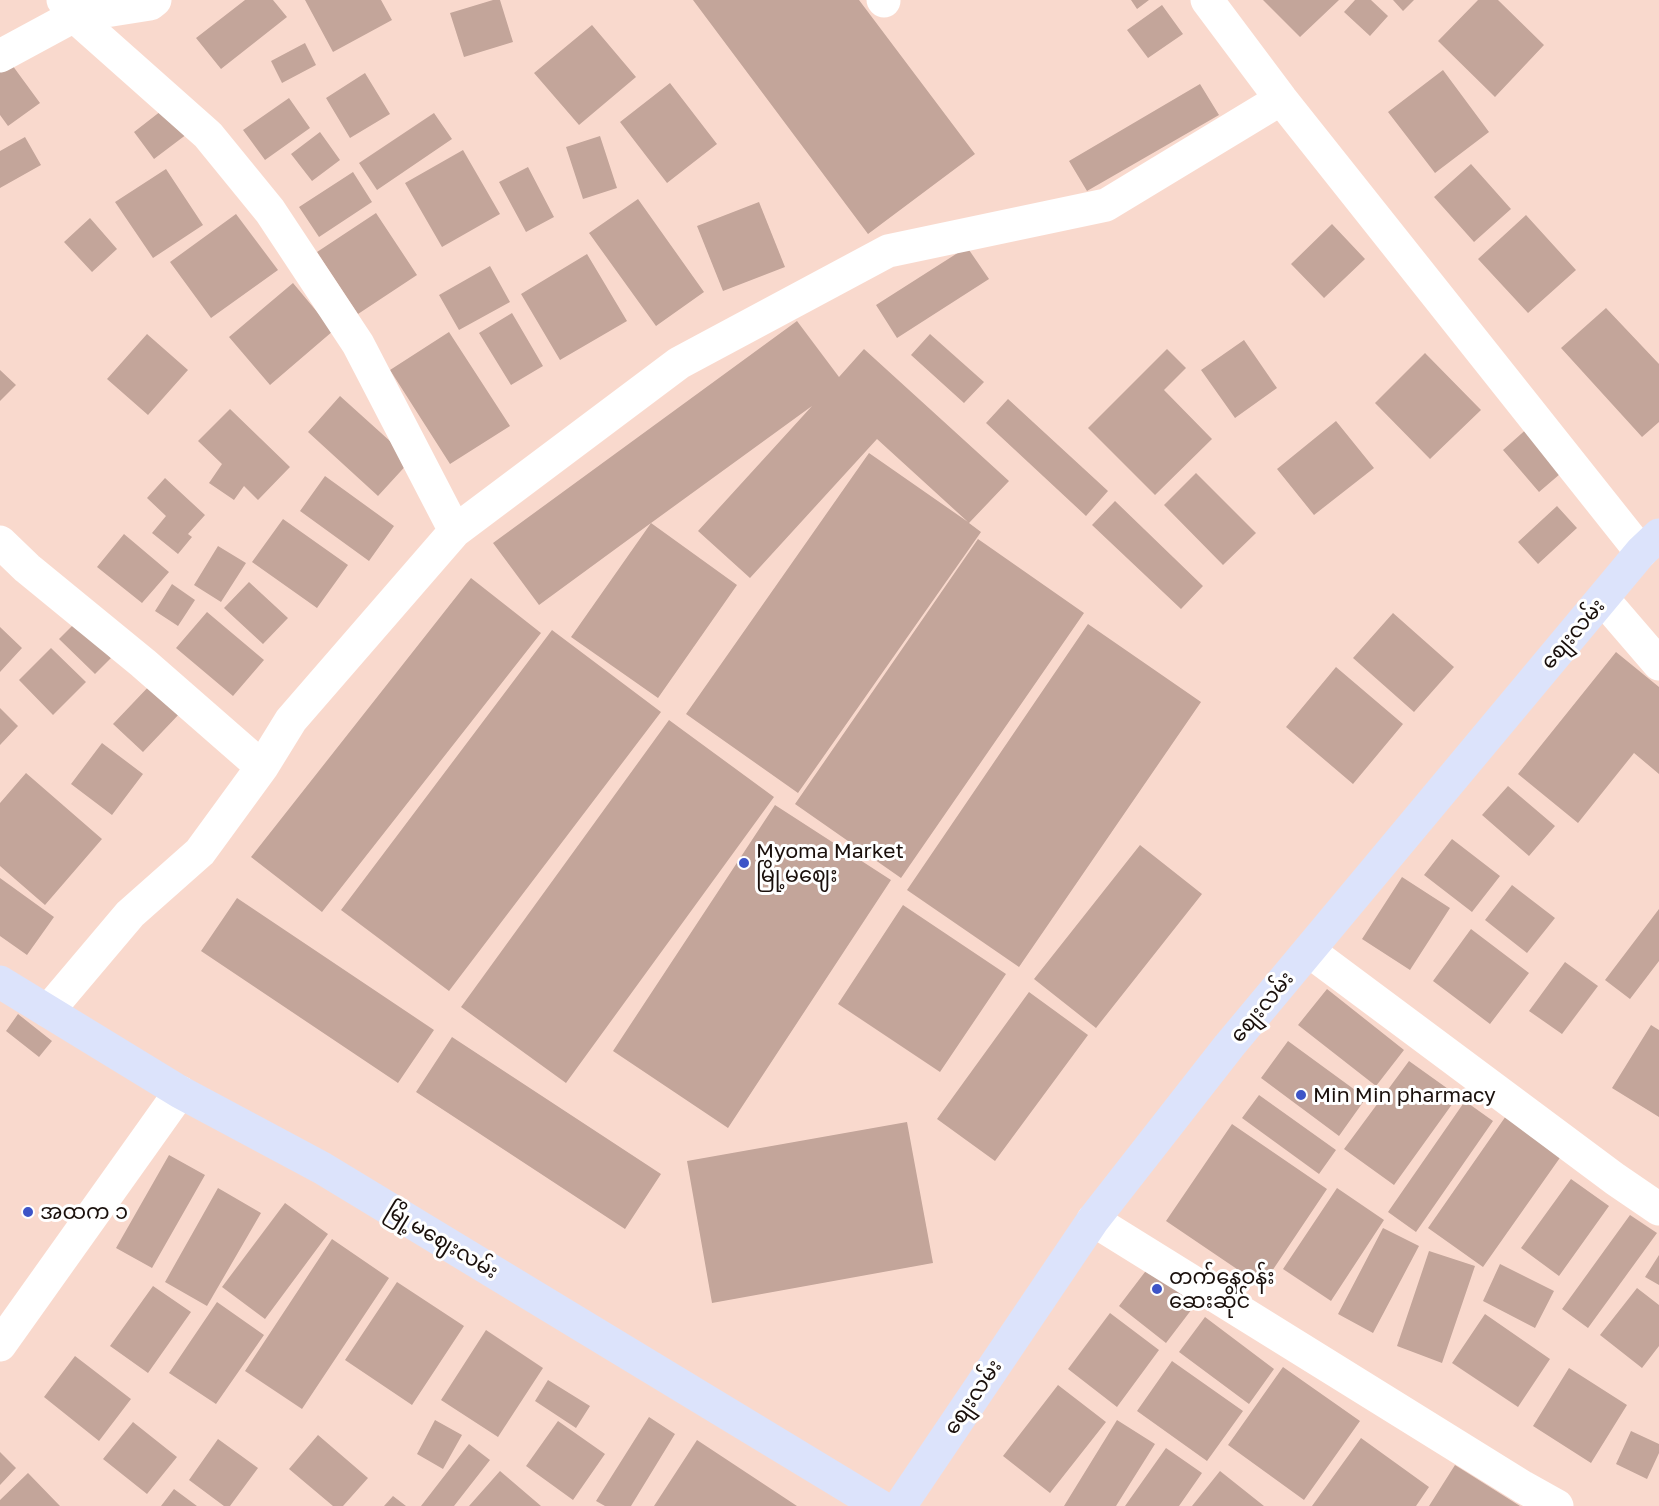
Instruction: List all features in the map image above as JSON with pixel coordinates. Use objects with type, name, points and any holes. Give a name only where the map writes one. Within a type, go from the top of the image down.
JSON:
[{"type":"main road","name":"စျေးလမ်း","points":[[900,1506],[1093,1220],[1229,1046],[1650,543]]},
{"type":"main road","name":"မြို့မဈေးလမ်း","points":[[0,982],[180,1092],[322,1168],[880,1506]]},
{"type":"street","points":[[0,56],[69,8],[150,4],[155,0]]},
{"type":"street","points":[[1207,0],[1281,99],[1650,543]]},
{"type":"street","points":[[69,8],[208,135],[270,211],[358,344],[455,531]]},
{"type":"street","points":[[48,1011],[130,914],[200,852],[262,767],[291,720],[455,531],[532,476],[679,363],[888,251],[1106,205],[1281,99]]},
{"type":"street","points":[[0,542],[27,568],[143,663],[262,767]]},
{"type":"street","points":[[1603,599],[1659,663]]},
{"type":"street","points":[[1309,951],[1605,1172],[1659,1209]]},
{"type":"street","points":[[0,1345],[180,1092]]},
{"type":"street","points":[[1093,1220],[1557,1506]]},
{"type":"building","points":[[245,0],[273,0],[287,17],[221,69],[196,38]]},
{"type":"building","points":[[305,0],[381,0],[392,20],[333,52]]},
{"type":"building","points":[[500,0],[513,42],[464,57],[450,13]]},
{"type":"building","points":[[693,0],[859,0],[975,154],[868,234]]},
{"type":"building","points":[[1131,0],[1149,0],[1137,9]]},
{"type":"building","points":[[1263,0],[1339,0],[1300,37]]},
{"type":"building","points":[[1355,0],[1371,0],[1388,16],[1370,36],[1344,12]]},
{"type":"building","points":[[1393,0],[1414,0],[1403,11]]},
{"type":"building","points":[[1478,0],[1498,0],[1544,45],[1495,97],[1438,41]]},
{"type":"building","points":[[1162,5],[1183,34],[1148,58],[1127,30]]},
{"type":"building","points":[[592,25],[636,77],[579,125],[534,73]]},
{"type":"building","points":[[305,43],[316,65],[282,83],[271,61]]},
{"type":"building","points":[[7,58],[40,103],[8,126],[0,115],[0,64]]},
{"type":"building","points":[[1443,70],[1489,132],[1435,173],[1388,112]]},
{"type":"building","points":[[365,73],[390,114],[350,138],[326,98]]},
{"type":"building","points":[[670,83],[717,144],[667,183],[620,122]]},
{"type":"building","points":[[1200,84],[1219,115],[1087,191],[1069,161]]},
{"type":"building","points":[[289,98],[310,128],[265,160],[243,130]]},
{"type":"building","points":[[170,104],[191,131],[154,159],[134,132]]},
{"type":"building","points":[[434,113],[452,139],[377,190],[359,163]]},
{"type":"building","points":[[320,132],[340,160],[312,181],[291,154]]},
{"type":"building","points":[[600,136],[617,188],[583,199],[566,147]]},
{"type":"building","points":[[25,137],[41,165],[0,188],[0,151]]},
{"type":"building","points":[[463,150],[500,214],[442,247],[405,183]]},
{"type":"building","points":[[1471,164],[1511,209],[1474,242],[1434,197]]},
{"type":"building","points":[[528,167],[554,217],[526,232],[499,182]]},
{"type":"building","points":[[166,169],[203,225],[153,258],[115,202]]},
{"type":"building","points":[[353,172],[372,202],[319,237],[299,207]]},
{"type":"building","points":[[638,199],[704,292],[656,326],[589,233]]},
{"type":"building","points":[[759,202],[785,267],[723,291],[697,226]]},
{"type":"building","points":[[376,213],[417,275],[358,314],[317,252]]},
{"type":"building","points":[[236,214],[278,270],[211,318],[170,262]]},
{"type":"building","points":[[1526,215],[1576,270],[1528,313],[1478,259]]},
{"type":"building","points":[[90,218],[117,249],[92,272],[64,242]]},
{"type":"building","points":[[1332,224],[1365,259],[1324,298],[1291,264]]},
{"type":"building","points":[[967,247],[989,279],[897,338],[876,305]]},
{"type":"building","points":[[587,254],[627,321],[560,360],[521,294]]},
{"type":"building","points":[[490,266],[510,302],[459,330],[439,295]]},
{"type":"building","points":[[293,283],[333,331],[270,385],[229,337]]},
{"type":"building","points":[[1606,308],[1659,364],[1659,422],[1642,437],[1561,348]]},
{"type":"building","points":[[512,313],[543,366],[511,385],[479,333]]},
{"type":"building","points":[[797,321],[839,377],[864,349],[1009,481],[969,523],[981,532],[798,793],[686,714],[869,453],[968,522],[877,439],[750,578],[698,531],[812,406],[539,605],[493,543]]},
{"type":"building","points":[[449,332],[510,426],[450,464],[390,370]]},
{"type":"building","points":[[147,334],[188,370],[148,415],[107,379]]},
{"type":"building","points":[[930,334],[984,382],[964,403],[911,355]]},
{"type":"building","points":[[1244,340],[1277,388],[1235,418],[1201,370]]},
{"type":"building","points":[[1167,349],[1186,368],[1164,390],[1212,439],[1155,495],[1088,428]]},
{"type":"building","points":[[1425,353],[1481,410],[1430,459],[1375,403]]},
{"type":"building","points":[[0,370],[16,385],[0,401]]},
{"type":"building","points":[[340,396],[411,460],[378,496],[308,432]]},
{"type":"building","points":[[1008,399],[1108,491],[1086,516],[986,423]]},
{"type":"building","points":[[230,409],[290,467],[258,500],[244,486],[234,500],[209,483],[222,464],[198,441]]},
{"type":"building","points":[[1336,421],[1374,468],[1314,515],[1277,469]]},
{"type":"building","points":[[1530,426],[1567,468],[1539,492],[1503,450]]},
{"type":"building","points":[[1196,473],[1256,533],[1223,565],[1164,505]]},
{"type":"building","points":[[325,476],[394,526],[369,561],[300,511]]},
{"type":"building","points":[[165,478],[205,515],[188,534],[192,537],[178,554],[152,533],[166,516],[147,498]]},
{"type":"building","points":[[1115,501],[1203,586],[1181,609],[1092,525]]},
{"type":"building","points":[[1557,506],[1577,528],[1538,564],[1518,542]]},
{"type":"building","points":[[283,519],[348,565],[317,608],[252,562]]},
{"type":"building","points":[[651,523],[737,585],[658,698],[571,637]]},
{"type":"building","points":[[124,534],[169,572],[142,603],[97,567]]},
{"type":"building","points":[[978,539],[1084,613],[901,878],[795,804]]},
{"type":"building","points":[[218,546],[246,563],[221,602],[194,585]]},
{"type":"building","points":[[471,578],[541,633],[322,912],[251,857]]},
{"type":"building","points":[[249,582],[288,618],[263,644],[224,608]]},
{"type":"building","points":[[172,584],[195,600],[178,626],[155,611]]},
{"type":"building","points":[[207,612],[264,660],[233,696],[176,648]]},
{"type":"building","points":[[1393,613],[1454,667],[1414,712],[1353,658]]},
{"type":"building","points":[[76,622],[111,658],[95,674],[59,639]]},
{"type":"building","points":[[1088,624],[1201,702],[1019,967],[907,890]]},
{"type":"building","points":[[0,627],[22,648],[0,672]]},
{"type":"building","points":[[552,630],[661,712],[449,991],[341,910]]},
{"type":"building","points":[[51,648],[86,682],[53,715],[19,680]]},
{"type":"building","points":[[1616,652],[1659,687],[1659,774],[1634,753],[1578,823],[1518,774]]},
{"type":"building","points":[[1336,667],[1403,724],[1353,784],[1286,727]]},
{"type":"building","points":[[152,683],[182,711],[143,752],[113,724]]},
{"type":"building","points":[[0,708],[18,726],[0,745]]},
{"type":"building","points":[[669,720],[774,797],[566,1083],[461,1007]]},
{"type":"building","points":[[102,743],[143,774],[112,815],[71,784]]},
{"type":"building","points":[[26,773],[102,839],[45,905],[0,866],[0,803]]},
{"type":"building","points":[[1508,786],[1555,826],[1529,856],[1482,815]]},
{"type":"building","points":[[775,805],[891,880],[728,1128],[613,1051]]},
{"type":"building","points":[[1452,839],[1500,876],[1472,912],[1424,875]]},
{"type":"building","points":[[1140,845],[1202,894],[1096,1028],[1034,979]]},
{"type":"building","points":[[1402,877],[1450,908],[1410,970],[1362,939]]},
{"type":"building","points":[[0,878],[54,917],[27,955],[0,936]]},
{"type":"building","points":[[1512,885],[1555,918],[1527,953],[1485,920]]},
{"type":"building","points":[[237,898],[434,1030],[398,1083],[201,951]]},
{"type":"building","points":[[903,905],[1006,974],[940,1072],[838,1004]]},
{"type":"building","points":[[1659,909],[1659,961],[1630,999],[1605,980]]},
{"type":"building","points":[[1471,929],[1529,973],[1490,1024],[1433,981]]},
{"type":"building","points":[[1565,962],[1598,986],[1562,1034],[1529,1011]]},
{"type":"building","points":[[1327,989],[1404,1050],[1376,1086],[1298,1025]]},
{"type":"building","points":[[1029,992],[1088,1035],[995,1161],[937,1119]]},
{"type":"building","points":[[18,1014],[52,1041],[39,1057],[6,1031]]},
{"type":"building","points":[[1651,1025],[1659,1030],[1659,1117],[1612,1088]]},
{"type":"building","points":[[452,1037],[661,1174],[625,1229],[416,1092]]},
{"type":"building","points":[[1288,1041],[1366,1098],[1339,1136],[1261,1078]]},
{"type":"building","points":[[1409,1061],[1458,1096],[1394,1185],[1344,1149]]},
{"type":"building","points":[[1259,1095],[1336,1150],[1319,1174],[1242,1118]]},
{"type":"building","points":[[1465,1101],[1493,1121],[1416,1232],[1388,1212]]},
{"type":"building","points":[[1508,1113],[1564,1152],[1483,1267],[1428,1228]]},
{"type":"building","points":[[907,1122],[933,1263],[712,1303],[687,1161]]},
{"type":"building","points":[[1232,1124],[1327,1189],[1262,1286],[1166,1221]]},
{"type":"building","points":[[169,1155],[205,1175],[152,1268],[116,1248]]},
{"type":"building","points":[[1571,1179],[1609,1206],[1559,1276],[1521,1248]]},
{"type":"building","points":[[218,1188],[261,1213],[207,1306],[165,1282]]},
{"type":"building","points":[[1337,1188],[1384,1220],[1331,1301],[1283,1269]]},
{"type":"building","points":[[285,1203],[328,1234],[265,1319],[222,1287]]},
{"type":"building","points":[[1630,1215],[1657,1233],[1588,1328],[1562,1309]]},
{"type":"building","points":[[1383,1228],[1419,1246],[1373,1333],[1338,1314]]},
{"type":"building","points":[[332,1239],[389,1278],[302,1409],[245,1371]]},
{"type":"building","points":[[1429,1251],[1475,1266],[1442,1363],[1397,1346]]},
{"type":"building","points":[[1659,1255],[1659,1285],[1645,1277]]},
{"type":"building","points":[[1500,1264],[1554,1291],[1535,1328],[1483,1301]]},
{"type":"building","points":[[1148,1268],[1195,1305],[1166,1343],[1119,1306]]},
{"type":"building","points":[[397,1282],[464,1326],[412,1405],[345,1360]]},
{"type":"building","points":[[153,1286],[191,1312],[148,1373],[110,1346]]},
{"type":"building","points":[[1637,1288],[1659,1305],[1659,1346],[1642,1368],[1600,1335]]},
{"type":"building","points":[[217,1302],[264,1335],[216,1404],[169,1373]]},
{"type":"building","points":[[1110,1313],[1159,1350],[1117,1407],[1068,1369]]},
{"type":"building","points":[[1485,1314],[1550,1359],[1518,1407],[1452,1363]]},
{"type":"building","points":[[1205,1317],[1274,1369],[1249,1404],[1179,1352]]},
{"type":"building","points":[[486,1330],[543,1368],[498,1437],[441,1400]]},
{"type":"building","points":[[75,1356],[131,1399],[99,1441],[44,1397]]},
{"type":"building","points":[[1172,1361],[1243,1411],[1207,1461],[1137,1411]]},
{"type":"building","points":[[1283,1367],[1360,1421],[1304,1500],[1228,1445]]},
{"type":"building","points":[[1569,1368],[1627,1405],[1591,1463],[1533,1426]]},
{"type":"building","points":[[548,1380],[590,1406],[576,1428],[535,1401]]},
{"type":"building","points":[[1058,1385],[1106,1422],[1050,1493],[1003,1456]]},
{"type":"building","points":[[649,1417],[675,1434],[631,1506],[605,1506],[596,1501]]},
{"type":"building","points":[[435,1420],[462,1435],[443,1469],[417,1454]]},
{"type":"building","points":[[1117,1420],[1155,1444],[1116,1506],[1064,1506]]},
{"type":"building","points":[[558,1421],[605,1454],[573,1500],[526,1466]]},
{"type":"building","points":[[133,1422],[177,1457],[147,1494],[103,1459]]},
{"type":"building","points":[[1631,1431],[1659,1444],[1659,1453],[1647,1479],[1616,1464]]},
{"type":"building","points":[[318,1435],[368,1478],[343,1506],[333,1506],[289,1469]]},
{"type":"building","points":[[1361,1438],[1429,1487],[1416,1506],[1312,1506]]},
{"type":"building","points":[[218,1439],[258,1468],[230,1506],[224,1506],[189,1480]]},
{"type":"building","points":[[697,1440],[797,1506],[654,1506]]},
{"type":"building","points":[[469,1444],[490,1460],[454,1506],[421,1506]]},
{"type":"building","points":[[1166,1448],[1202,1473],[1179,1506],[1125,1506]]},
{"type":"building","points":[[0,1452],[16,1468],[0,1485]]},
{"type":"building","points":[[1455,1465],[1520,1506],[1429,1506]]},
{"type":"building","points":[[500,1471],[541,1506],[469,1506]]},
{"type":"building","points":[[1220,1471],[1264,1506],[1192,1506]]},
{"type":"building","points":[[28,1473],[60,1506],[0,1506],[0,1500]]},
{"type":"building","points":[[174,1489],[197,1506],[161,1506]]},
{"type":"building","points":[[393,1496],[406,1506],[384,1506]]},
{"type":"place","name":"Myoma Market မြို့မဈေး","points":[[744,863]]},
{"type":"place","name":"Min Min pharmacy","points":[[1301,1095]]},
{"type":"place","name":"အထက ၁","points":[[28,1212]]},
{"type":"place","name":"တက်နေဝန်း ဆေးဆိုင်","points":[[1157,1289]]}]
